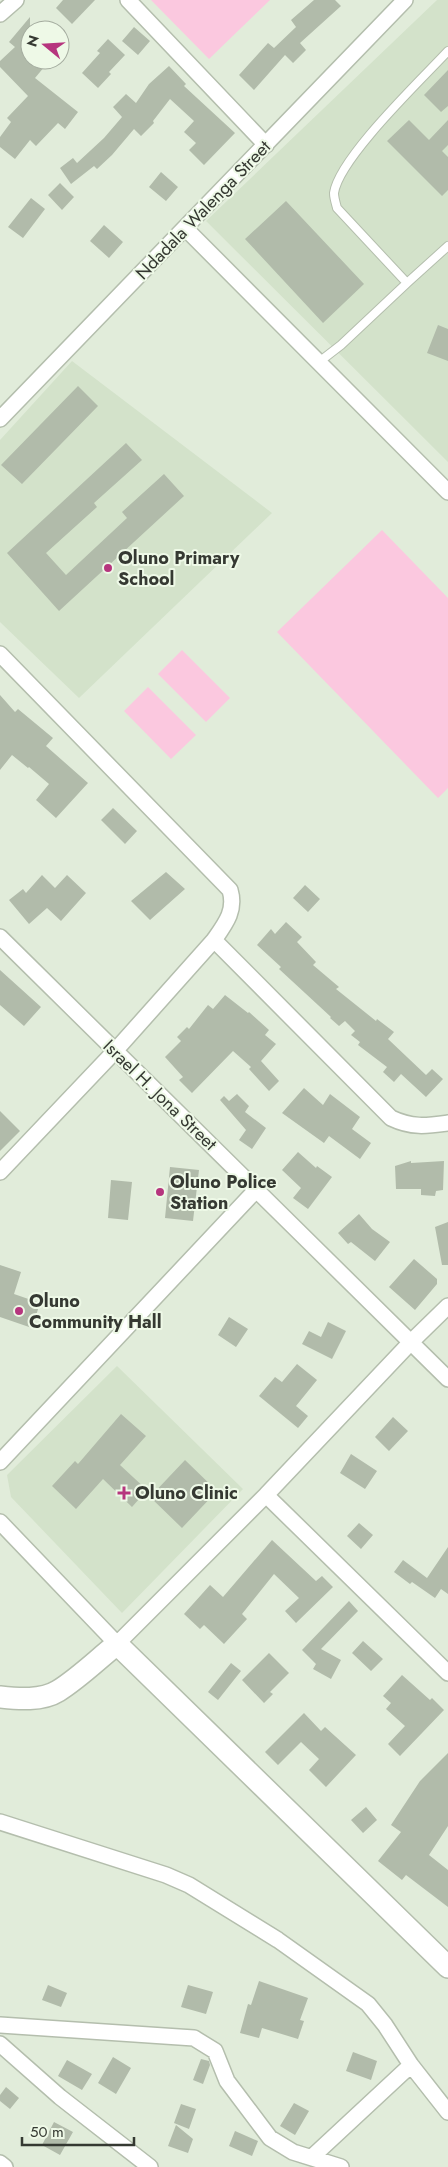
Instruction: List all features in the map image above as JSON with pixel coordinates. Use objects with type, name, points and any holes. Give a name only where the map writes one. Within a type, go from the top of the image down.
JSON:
[{"type":"street","points":[[0,14],[16,0]]},
{"type":"street","points":[[128,0],[266,145]]},
{"type":"street","name":"Ndadala Walenga Street","points":[[0,419],[405,0]]},
{"type":"street","points":[[185,228],[448,492]]},
{"type":"street","points":[[0,654],[230,890],[232,898],[232,912],[214,940],[115,1051],[0,1172]]},
{"type":"street","name":"Israel H. Jona Street","points":[[0,937],[448,1379]]},
{"type":"street","points":[[214,940],[391,1118],[405,1125],[423,1126],[448,1123]]},
{"type":"street","points":[[0,1462],[257,1189]]},
{"type":"street","points":[[0,1697],[19,1699],[42,1697],[57,1692],[117,1644],[266,1494],[411,1342],[448,1306]]},
{"type":"street","points":[[266,1494],[448,1673]]},
{"type":"street","points":[[0,1522],[117,1644],[448,1967]]},
{"type":"street","points":[[0,1822],[166,1875],[189,1885],[278,1940],[368,2004],[385,2025],[411,2065],[448,2112]]},
{"type":"street","points":[[0,2025],[194,2038],[215,2051],[227,2081],[270,2138],[293,2152],[341,2167]]},
{"type":"street","points":[[0,2044],[60,2097],[150,2167]]},
{"type":"street","points":[[312,2157],[411,2065]]},
{"type":"street","points":[[0,2163],[5,2167]]},
{"type":"lane","points":[[407,283],[337,208],[334,194],[341,173],[354,153],[448,51]]},
{"type":"lane","points":[[319,362],[341,345],[448,246]]},
{"type":"shaded area","points":[[151,0],[270,0],[209,59]]},
{"type":"shaded area","points":[[437,0],[448,0],[448,462],[206,221]]},
{"type":"shaded area","name":"Oluno Primary School","points":[[72,361],[272,513],[79,698],[0,622],[0,440]]},
{"type":"shaded area","points":[[382,530],[448,598],[448,788],[438,798],[277,632]]},
{"type":"shaded area","points":[[182,650],[230,698],[206,722],[158,674]]},
{"type":"shaded area","points":[[148,687],[196,735],[171,759],[124,711]]},
{"type":"shaded area","name":"Oluno Clinic","points":[[117,1366],[243,1489],[122,1613],[11,1497],[7,1475]]},
{"type":"building","points":[[63,0],[95,0],[72,24],[56,8]]},
{"type":"building","points":[[314,0],[335,0],[341,6],[300,43],[306,50],[293,63],[285,55],[254,90],[239,75],[268,43],[274,48],[296,27],[291,20]]},
{"type":"building","points":[[134,27],[150,41],[138,55],[122,41]]},
{"type":"building","points":[[20,29],[20,70],[42,70],[35,78],[78,112],[65,129],[58,123],[36,146],[30,140],[15,159],[0,147],[0,137],[11,122],[7,118],[28,96],[0,67],[0,61],[15,47],[9,42]]},
{"type":"building","points":[[108,39],[125,55],[109,72],[111,74],[98,88],[82,73],[100,53],[97,51]]},
{"type":"building","points":[[169,66],[186,84],[184,86],[235,133],[204,165],[189,150],[196,143],[184,132],[194,121],[170,99],[153,121],[154,123],[141,136],[134,129],[112,155],[97,169],[94,166],[71,184],[60,168],[73,158],[77,163],[104,138],[122,117],[113,107],[126,94],[136,103],[149,84]]},
{"type":"building","points":[[448,70],[448,106],[441,112],[424,95]]},
{"type":"building","points":[[409,120],[429,140],[448,120],[448,145],[442,151],[448,157],[448,190],[442,196],[387,141]]},
{"type":"building","points":[[161,172],[178,187],[166,201],[149,187]]},
{"type":"building","points":[[60,183],[74,197],[62,210],[48,195]]},
{"type":"building","points":[[31,198],[45,209],[23,238],[8,227]]},
{"type":"building","points":[[286,201],[364,284],[323,323],[245,239]]},
{"type":"building","points":[[104,225],[123,242],[109,258],[90,241]]},
{"type":"building","points":[[438,325],[448,329],[448,361],[427,353]]},
{"type":"building","points":[[78,386],[98,406],[22,484],[1,465]]},
{"type":"building","points":[[126,443],[142,460],[94,503],[97,507],[46,553],[66,575],[127,518],[122,512],[164,474],[184,496],[59,611],[7,553]]},
{"type":"building","points":[[0,695],[15,712],[18,709],[53,738],[46,746],[88,783],[56,818],[36,800],[49,784],[12,755],[0,770]]},
{"type":"building","points":[[113,808],[137,831],[125,844],[101,820]]},
{"type":"building","points":[[166,872],[185,889],[150,920],[131,901]]},
{"type":"building","points":[[42,875],[55,888],[67,875],[86,893],[61,921],[47,908],[29,924],[9,900],[23,889],[26,893]]},
{"type":"building","points":[[305,885],[320,899],[308,912],[293,898]]},
{"type":"building","points":[[286,922],[302,937],[297,942],[316,962],[313,965],[339,987],[336,989],[376,1021],[377,1019],[394,1032],[388,1039],[426,1075],[432,1069],[443,1079],[426,1097],[401,1074],[394,1082],[383,1072],[387,1067],[358,1045],[360,1042],[351,1035],[355,1031],[345,1021],[339,1026],[279,969],[281,967],[257,945],[271,929],[275,934]]},
{"type":"building","points":[[0,970],[41,1007],[24,1026],[0,1005]]},
{"type":"building","points":[[225,995],[249,1012],[269,1030],[265,1035],[276,1044],[261,1061],[279,1081],[269,1091],[249,1069],[251,1067],[233,1051],[192,1093],[179,1080],[183,1077],[165,1057],[181,1041],[177,1037],[187,1027],[189,1029],[208,1005],[213,1009]]},
{"type":"building","points":[[304,1088],[323,1105],[330,1094],[360,1117],[352,1129],[371,1143],[360,1159],[329,1136],[324,1143],[282,1113]]},
{"type":"building","points":[[237,1094],[249,1106],[245,1112],[266,1128],[252,1149],[239,1140],[246,1130],[220,1100],[224,1096],[229,1101]]},
{"type":"building","points":[[0,1111],[20,1131],[0,1151]]},
{"type":"building","points":[[298,1152],[316,1168],[317,1166],[332,1177],[308,1209],[293,1198],[301,1188],[282,1170]]},
{"type":"building","points":[[411,1161],[411,1163],[444,1161],[443,1190],[436,1191],[435,1196],[421,1195],[421,1189],[396,1189],[395,1166]]},
{"type":"building","points":[[170,1167],[199,1170],[193,1221],[165,1218]]},
{"type":"building","points":[[111,1180],[132,1182],[128,1220],[108,1218]]},
{"type":"building","points":[[359,1214],[372,1229],[390,1242],[375,1261],[351,1242],[348,1244],[338,1233]]},
{"type":"building","points":[[448,1222],[448,1265],[442,1265],[435,1227]]},
{"type":"building","points":[[414,1259],[437,1279],[437,1284],[415,1310],[389,1287]]},
{"type":"building","name":"Oluno Community Hall","points":[[0,1265],[21,1272],[14,1294],[40,1303],[32,1328],[0,1317]]},
{"type":"building","points":[[229,1317],[248,1329],[236,1347],[218,1335]]},
{"type":"building","points":[[328,1322],[346,1331],[332,1359],[302,1344],[309,1331],[321,1337]]},
{"type":"building","points":[[297,1364],[317,1380],[296,1406],[308,1416],[298,1428],[259,1396],[275,1377],[282,1382]]},
{"type":"building","points":[[121,1414],[146,1436],[120,1465],[147,1490],[132,1507],[103,1479],[76,1509],[52,1486],[75,1461],[78,1464]]},
{"type":"building","points":[[393,1417],[408,1431],[389,1451],[375,1437]]},
{"type":"building","points":[[351,1454],[377,1471],[365,1489],[340,1473]]},
{"type":"building","points":[[185,1460],[217,1491],[182,1528],[150,1497]]},
{"type":"building","points":[[359,1523],[373,1535],[361,1549],[347,1536]]},
{"type":"building","points":[[272,1540],[316,1581],[322,1576],[333,1587],[296,1623],[285,1611],[299,1598],[274,1574],[242,1614],[247,1619],[224,1644],[204,1625],[200,1629],[184,1614],[210,1585],[223,1597]]},
{"type":"building","points":[[448,1547],[448,1594],[441,1589],[435,1598],[412,1582],[410,1584],[394,1572],[403,1560],[427,1578]]},
{"type":"building","points":[[349,1601],[358,1611],[321,1649],[341,1660],[331,1679],[313,1669],[316,1664],[302,1650]]},
{"type":"building","points":[[363,1641],[383,1659],[371,1671],[352,1653]]},
{"type":"building","points":[[269,1653],[289,1673],[270,1692],[273,1694],[264,1703],[242,1680]]},
{"type":"building","points":[[231,1663],[241,1671],[218,1700],[208,1692]]},
{"type":"building","points":[[402,1675],[430,1700],[432,1698],[444,1710],[400,1756],[388,1744],[405,1726],[386,1709],[391,1703],[383,1696]]},
{"type":"building","points":[[304,1713],[321,1731],[325,1727],[356,1755],[326,1787],[309,1770],[319,1759],[301,1742],[278,1765],[265,1752]]},
{"type":"building","points":[[448,1753],[448,1826],[429,1855],[448,1870],[448,1907],[406,1875],[402,1880],[378,1861],[401,1832],[391,1825],[420,1781]]},
{"type":"building","points":[[366,1807],[377,1820],[363,1833],[351,1820]]},
{"type":"building","points":[[259,1981],[308,1998],[300,2020],[304,2021],[298,2039],[262,2028],[259,2038],[240,2033],[248,2004],[251,2005]]},
{"type":"building","points":[[48,1985],[67,1993],[61,2007],[42,2000]]},
{"type":"building","points":[[188,1985],[213,1992],[206,2014],[181,2007]]},
{"type":"building","points":[[353,2052],[377,2061],[371,2080],[346,2071]]},
{"type":"building","points":[[113,2057],[131,2068],[116,2094],[98,2083]]},
{"type":"building","points":[[201,2059],[209,2061],[210,2065],[203,2084],[193,2080]]},
{"type":"building","points":[[67,2060],[92,2074],[82,2090],[58,2076]]},
{"type":"building","points":[[6,2087],[19,2098],[10,2109],[0,2101],[0,2095]]},
{"type":"building","points":[[294,2103],[309,2111],[295,2135],[280,2126]]},
{"type":"building","points":[[181,2104],[196,2109],[189,2129],[174,2123]]},
{"type":"building","points":[[54,2122],[73,2132],[60,2155],[42,2145]]},
{"type":"building","points":[[176,2125],[193,2139],[188,2153],[168,2146]]},
{"type":"building","points":[[235,2131],[258,2141],[252,2156],[229,2146]]},
{"type":"place","name":"Oluno Primary School","points":[[108,568]]},
{"type":"place","name":"Oluno Police Station","points":[[160,1192]]},
{"type":"place","name":"Oluno Community Hall","points":[[19,1311]]},
{"type":"place","name":"Oluno Clinic","points":[[124,1493]]}]
